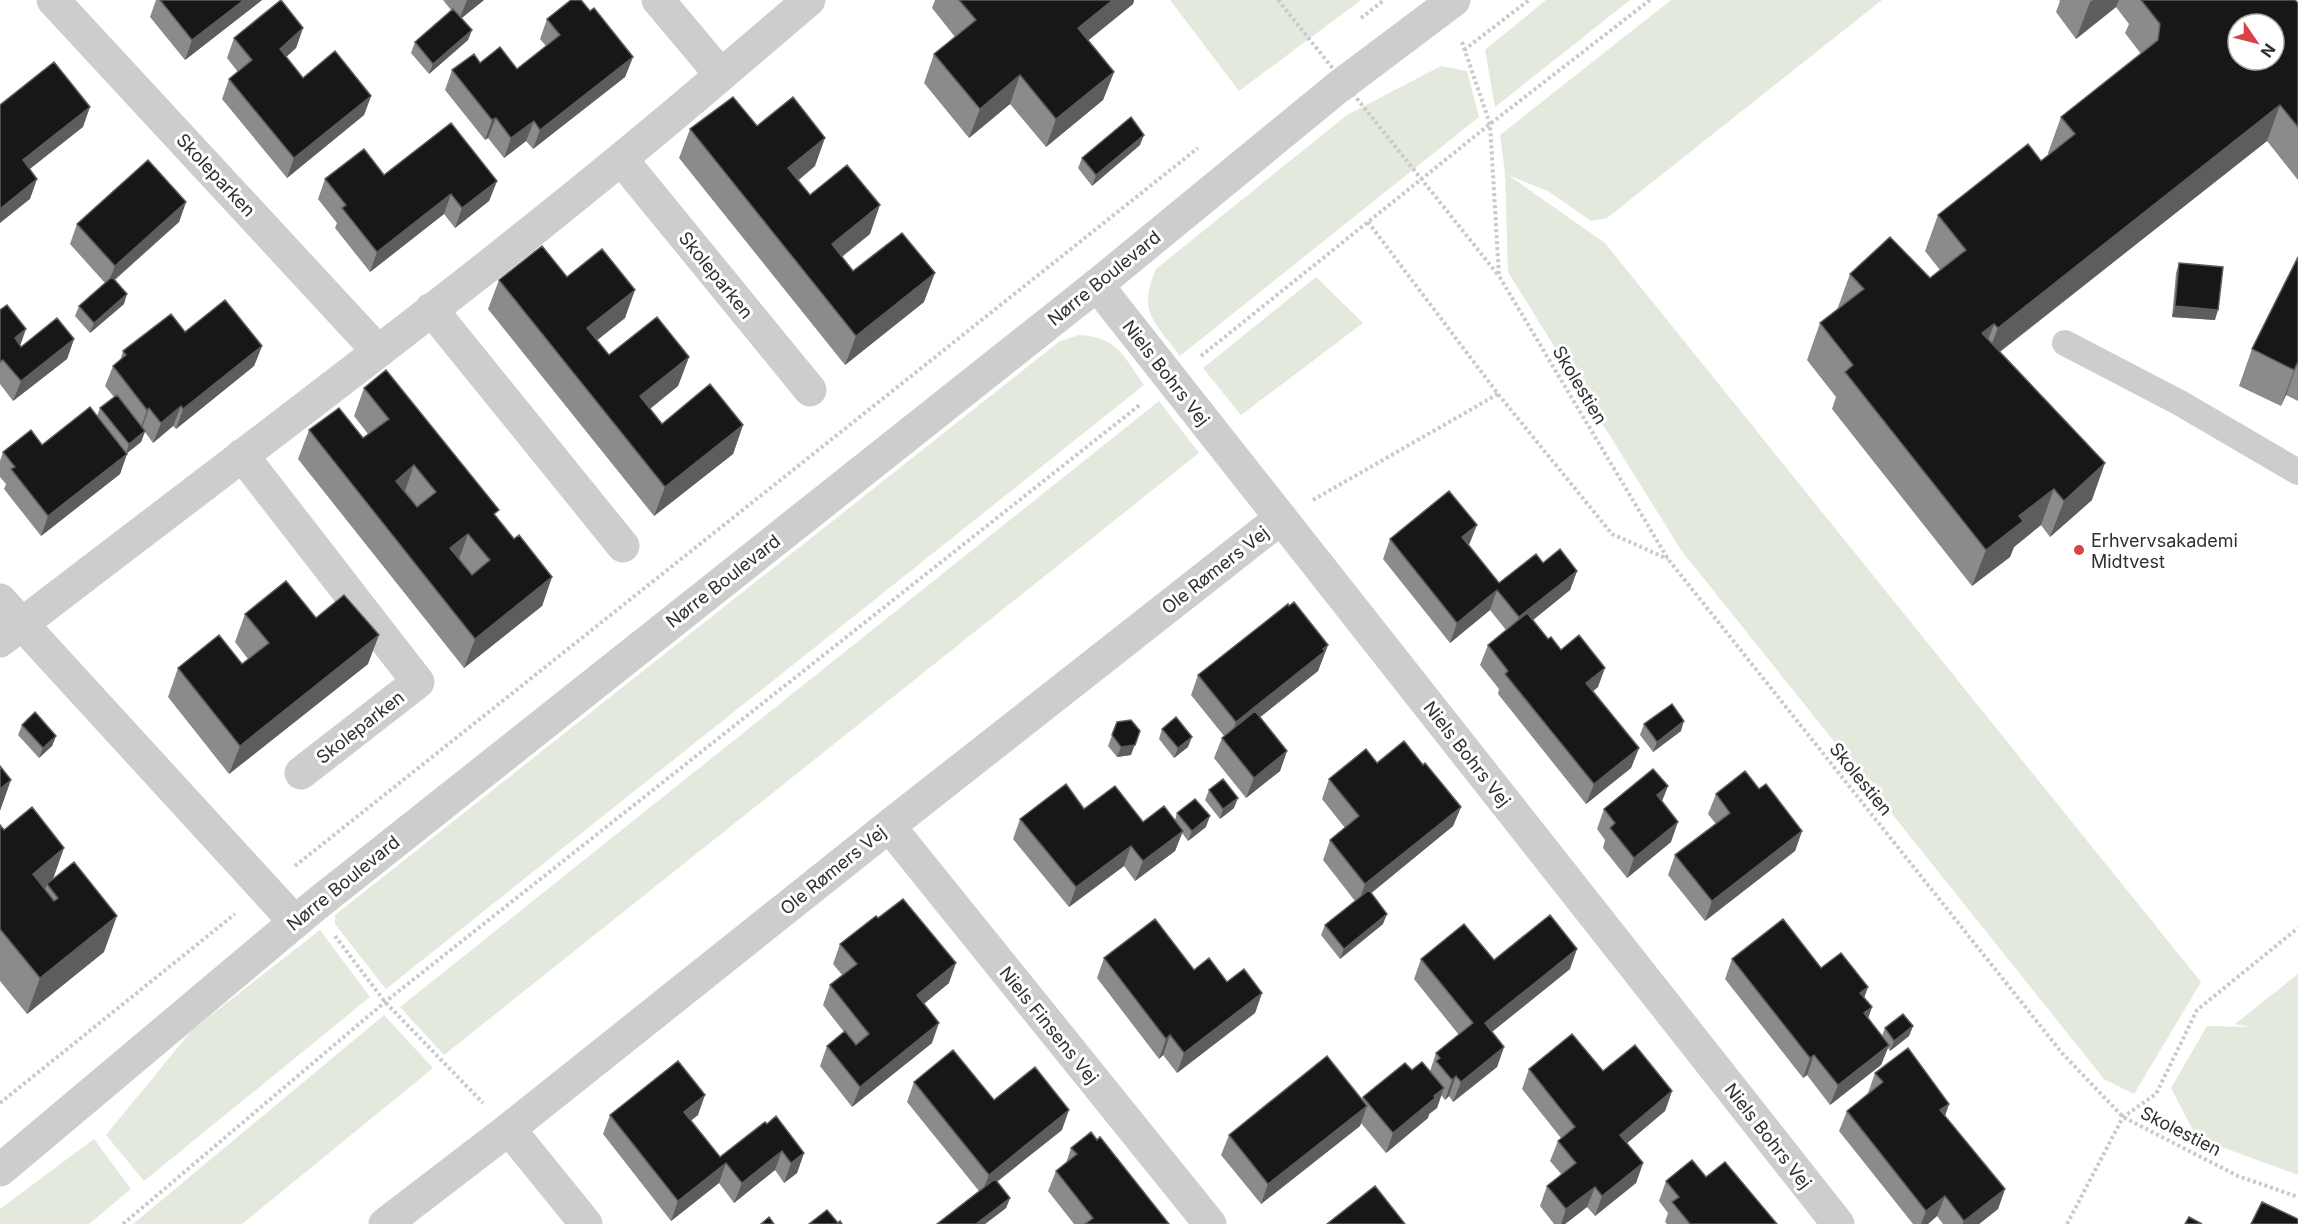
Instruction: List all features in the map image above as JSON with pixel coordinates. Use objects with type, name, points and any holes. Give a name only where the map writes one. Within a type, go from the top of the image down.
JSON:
[{"type":"street","name":"Skoleparken","points":[[53,0],[378,351]]},
{"type":"street","points":[[658,0],[721,75]]},
{"type":"street","points":[[11,632],[378,351],[622,160],[809,0]]},
{"type":"street","name":"Nørre Boulevard","points":[[0,1170],[304,914],[1097,285],[1337,88],[1451,2]]},
{"type":"street","name":"Skoleparken","points":[[622,160],[810,390]]},
{"type":"street","name":"Niels Bohrs Vej","points":[[1097,285],[1838,1224]]},
{"type":"street","points":[[431,309],[623,546]]},
{"type":"street","name":"Skoleparken","points":[[242,455],[418,682],[301,772]]},
{"type":"street","name":"Ole Rømers Vej","points":[[385,1224],[509,1129],[889,825],[1281,518]]},
{"type":"street","points":[[0,600],[11,632],[265,890],[304,914]]},
{"type":"street","name":"Niels Finsens Vej","points":[[889,825],[1210,1224]]},
{"type":"street","points":[[509,1129],[586,1224]]},
{"type":"lane","points":[[2065,343],[2180,403],[2298,472]]},
{"type":"path","name":"Skolestien","points":[[1278,0],[1499,276],[1668,559],[2062,1053],[2123,1117],[2238,1176],[2298,1197]]},
{"type":"path","points":[[1356,22],[1384,0]]},
{"type":"path","points":[[1464,50],[1529,0]]},
{"type":"path","points":[[123,1224],[385,1002],[1171,380],[1490,124],[1650,0]]},
{"type":"path","points":[[1451,2],[1464,50],[1490,124],[1499,276]]},
{"type":"path","points":[[1318,52],[1328,45]]},
{"type":"path","points":[[0,1103],[1207,141]]},
{"type":"path","points":[[1368,222],[1497,394],[1612,534],[1668,559]]},
{"type":"path","points":[[1281,518],[1497,394]]},
{"type":"path","points":[[304,914],[385,1002],[509,1129]]},
{"type":"path","points":[[2067,1224],[2123,1117],[2156,1094],[2197,1010],[2298,928]]},
{"type":"shaded area","points":[[1170,0],[1361,0],[1239,91]]},
{"type":"shaded area","points":[[1546,0],[1630,0],[1495,107],[1485,50]]},
{"type":"shaded area","points":[[1671,0],[1882,0],[1607,218],[1591,221],[1548,191],[1508,175],[1605,243],[2201,982],[2134,1094],[2104,1079],[1681,550],[1508,272],[1505,173],[1500,135]]},
{"type":"shaded area","points":[[1441,66],[1467,71],[1479,117],[1180,356],[1156,325],[1149,307],[1148,296],[1156,269],[1347,115]]},
{"type":"shaded area","points":[[1316,277],[1363,323],[1241,415],[1203,368]]},
{"type":"shaded area","points":[[1079,335],[1103,340],[1119,350],[1144,385],[386,989],[335,924],[335,915],[1060,341]]},
{"type":"shaded area","points":[[1159,401],[1199,453],[444,1055],[400,1007]]},
{"type":"shaded area","points":[[320,930],[370,997],[144,1181],[106,1135],[192,1030]]},
{"type":"shaded area","points":[[2298,974],[2298,1175],[2197,1138],[2171,1088],[2207,1026],[2250,1027],[2235,1024]]},
{"type":"shaded area","points":[[384,1015],[433,1068],[242,1224],[133,1224]]},
{"type":"shaded area","points":[[94,1139],[131,1189],[89,1224],[0,1224],[0,1209]]},
{"type":"building","points":[[160,0],[244,0],[192,40]]},
{"type":"building","points":[[281,0],[303,28],[280,49],[303,78],[335,51],[371,96],[294,158],[229,79],[252,60],[234,38]]},
{"type":"building","points":[[571,0],[581,0],[590,11],[594,8],[633,57],[540,130],[534,121],[511,138],[496,118],[492,120],[452,70],[474,54],[480,63],[500,47],[517,69],[560,35],[547,19]]},
{"type":"building","points":[[959,0],[1113,0],[1078,28],[1114,72],[1056,119],[1020,75],[980,109],[934,54],[976,20]]},
{"type":"building","points":[[2141,0],[2295,0],[2298,3],[2298,127],[2280,105],[1998,328],[1994,324],[1982,333],[2105,463],[2064,501],[2054,489],[2019,516],[2023,521],[1986,550],[1845,372],[1853,365],[1820,323],[1864,289],[1850,274],[1890,237],[1930,278],[1966,250],[1938,215],[2028,144],[2041,161],[2075,134],[2061,117],[2158,40],[2160,24]]},
{"type":"building","points":[[453,9],[472,30],[433,64],[415,42]]},
{"type":"building","points":[[54,62],[90,107],[23,160],[37,179],[0,209],[0,105]]},
{"type":"building","points":[[733,97],[757,126],[793,97],[825,138],[788,168],[810,195],[847,165],[880,205],[832,244],[853,271],[902,233],[935,273],[856,336],[690,129]]},
{"type":"building","points":[[1131,117],[1144,135],[1096,175],[1082,158]]},
{"type":"building","points":[[451,123],[497,181],[462,208],[451,194],[377,252],[342,208],[346,205],[325,179],[364,149],[384,175]]},
{"type":"building","points":[[148,160],[186,202],[115,266],[77,224]]},
{"type":"building","points":[[542,246],[567,277],[602,249],[635,290],[587,328],[609,355],[657,317],[689,357],[640,396],[662,424],[710,384],[743,425],[665,487],[499,280]]},
{"type":"building","points":[[2298,257],[2298,362],[2294,370],[2252,349]]},
{"type":"building","points":[[2179,263],[2223,267],[2218,310],[2175,306]]},
{"type":"building","points":[[112,277],[127,294],[94,323],[79,306]]},
{"type":"building","points":[[225,300],[262,346],[183,409],[181,406],[161,423],[149,408],[147,410],[113,366],[126,355],[123,351],[171,314],[185,332]]},
{"type":"building","points":[[7,305],[26,329],[15,338],[21,347],[57,318],[74,339],[21,381],[3,360],[0,362],[0,310]]},
{"type":"building","points":[[386,370],[499,510],[494,514],[514,539],[519,535],[552,577],[475,639],[309,430],[339,408],[363,438],[389,419],[364,388]],"holes":[[[414,465],[436,492],[417,507],[396,481]],[[468,534],[490,560],[472,575],[450,548]]]},
{"type":"building","points":[[117,395],[145,431],[129,444],[100,408]]},
{"type":"building","points":[[90,407],[127,454],[48,516],[11,469],[15,467],[3,452],[31,430],[42,445]]},
{"type":"building","points":[[1449,491],[1477,525],[1462,537],[1499,583],[1536,554],[1543,563],[1560,549],[1577,571],[1519,617],[1497,590],[1457,623],[1390,539]]},
{"type":"building","points":[[286,581],[316,618],[344,595],[379,635],[240,746],[178,668],[219,635],[242,664],[269,643],[245,614]]},
{"type":"building","points":[[1294,602],[1328,645],[1323,649],[1325,651],[1236,722],[1198,675],[1288,604],[1289,606]]},
{"type":"building","points":[[1527,613],[1548,639],[1551,637],[1561,650],[1579,635],[1605,668],[1586,683],[1639,748],[1594,784],[1505,674],[1508,671],[1488,645]]},
{"type":"building","points":[[1672,704],[1684,721],[1657,742],[1644,724]]},
{"type":"building","points":[[1255,711],[1287,751],[1254,778],[1222,738]]},
{"type":"building","points":[[35,712],[56,736],[43,748],[22,725]]},
{"type":"building","points":[[1176,717],[1192,737],[1178,748],[1162,729]]},
{"type":"building","points":[[1131,720],[1140,731],[1135,745],[1121,747],[1112,735],[1117,722]]},
{"type":"building","points":[[1404,741],[1461,807],[1365,884],[1330,840],[1359,816],[1329,779],[1366,749],[1377,763]]},
{"type":"building","points":[[0,766],[11,780],[0,789]]},
{"type":"building","points":[[1653,769],[1668,786],[1657,795],[1678,822],[1634,858],[1610,828],[1615,823],[1604,809]]},
{"type":"building","points":[[1745,771],[1759,789],[1766,784],[1802,831],[1712,901],[1675,855],[1730,813],[1716,794]]},
{"type":"building","points":[[1223,779],[1238,798],[1223,809],[1209,790]]},
{"type":"building","points":[[1066,784],[1084,809],[1115,786],[1143,822],[1164,806],[1183,831],[1143,861],[1131,846],[1076,887],[1020,819]]},
{"type":"building","points":[[1195,799],[1210,816],[1192,831],[1177,813]]},
{"type":"building","points":[[32,807],[64,848],[33,874],[54,901],[58,898],[47,884],[74,862],[117,916],[40,978],[0,929],[0,825],[4,830]]},
{"type":"building","points":[[1369,890],[1387,914],[1344,949],[1325,925]]},
{"type":"building","points":[[903,899],[956,963],[917,995],[939,1023],[860,1087],[827,1046],[845,1031],[856,1045],[869,1034],[830,985],[857,964],[840,944],[876,916],[878,918]]},
{"type":"building","points":[[1550,915],[1577,949],[1485,1023],[1504,1047],[1461,1082],[1456,1076],[1452,1080],[1436,1061],[1440,1058],[1436,1053],[1473,1023],[1421,959],[1464,924],[1494,960]]},
{"type":"building","points":[[1155,919],[1194,970],[1209,958],[1227,982],[1244,969],[1262,993],[1184,1053],[1170,1035],[1166,1039],[1104,958]]},
{"type":"building","points":[[1783,919],[1821,968],[1841,953],[1868,987],[1860,993],[1872,1007],[1864,1013],[1889,1045],[1838,1085],[1814,1055],[1810,1058],[1732,959]]},
{"type":"building","points":[[1903,1014],[1913,1026],[1894,1041],[1885,1028]]},
{"type":"building","points":[[1572,1034],[1603,1071],[1635,1045],[1672,1091],[1620,1135],[1643,1163],[1602,1196],[1595,1187],[1566,1209],[1547,1186],[1576,1163],[1558,1141],[1575,1127],[1529,1069]]},
{"type":"building","points":[[1908,1048],[1949,1104],[1940,1110],[2005,1189],[1964,1221],[1945,1196],[1926,1211],[1847,1111],[1883,1082],[1875,1073]]},
{"type":"building","points":[[953,1050],[994,1100],[1035,1067],[1069,1110],[989,1175],[914,1082]]},
{"type":"building","points":[[1327,1056],[1367,1106],[1268,1184],[1229,1135]]},
{"type":"building","points":[[678,1061],[705,1095],[684,1112],[720,1157],[776,1116],[804,1153],[791,1163],[782,1151],[742,1183],[726,1163],[678,1201],[610,1115]]},
{"type":"building","points":[[1422,1062],[1444,1088],[1393,1133],[1363,1097],[1405,1063],[1412,1070]]},
{"type":"building","points":[[1091,1132],[1097,1140],[1100,1137],[1169,1224],[1085,1224],[1093,1218],[1056,1171],[1077,1154],[1071,1148]]},
{"type":"building","points":[[1692,1160],[1706,1177],[1725,1162],[1777,1224],[1690,1224],[1672,1202],[1679,1197],[1666,1181]]},
{"type":"building","points":[[995,1179],[1010,1198],[976,1224],[937,1224]]},
{"type":"building","points":[[1375,1186],[1405,1224],[1327,1224]]},
{"type":"building","points":[[2262,1202],[2298,1219],[2298,1224],[2251,1224]]},
{"type":"building","points":[[827,1210],[838,1223],[840,1221],[842,1224],[809,1224]]},
{"type":"building","points":[[769,1217],[774,1224],[761,1224]]},
{"type":"building","points":[[2189,1217],[2202,1224],[2185,1224]]},
{"type":"place","name":"Erhvervsakademi Midtvest","points":[[2079,550]]}]
